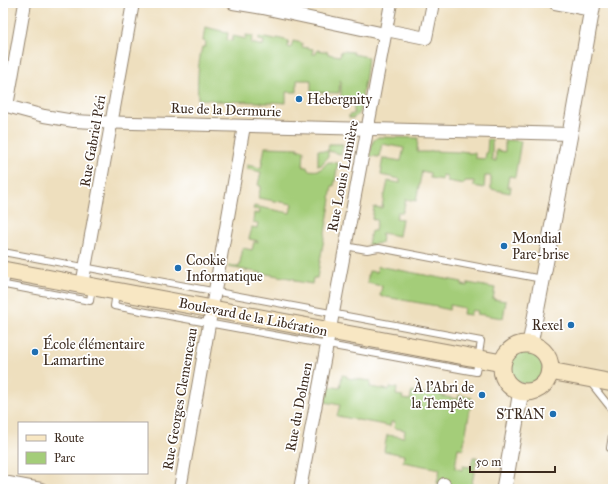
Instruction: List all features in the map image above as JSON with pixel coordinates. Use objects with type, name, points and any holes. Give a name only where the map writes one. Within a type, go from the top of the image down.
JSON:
[{"type":"main road","name":"Boulevard de la Libération","points":[[5,271],[116,291],[210,316],[328,338],[502,363]]},
{"type":"main road","points":[[530,344],[537,346],[548,357],[550,371],[545,383],[528,392],[514,389],[508,384],[504,378],[502,363],[510,350],[516,346],[530,344]]},
{"type":"main road","points":[[550,371],[613,383]]},
{"type":"street","points":[[5,105],[25,3]]},
{"type":"street","name":"Rue Gabriel Péri","points":[[87,286],[86,267],[133,3]]},
{"type":"street","points":[[233,3],[263,6],[385,32],[426,38],[433,3]]},
{"type":"street","name":"Rue Louis Lumière","points":[[328,338],[391,3]]},
{"type":"street","points":[[530,344],[570,134],[592,7],[555,3]]},
{"type":"street","name":"Rue de la Dermurie","points":[[5,105],[44,116],[74,121],[570,134]]},
{"type":"street","name":"Rue Georges Clemenceau","points":[[180,489],[244,126]]},
{"type":"street","name":"Rue du Dolmen","points":[[300,489],[328,338]]},
{"type":"street","points":[[504,489],[522,391]]},
{"type":"street","points":[[3,482],[40,489]]},
{"type":"lane","points":[[345,246],[367,250],[379,248],[542,279]]},
{"type":"lane","points":[[3,252],[481,341],[479,359]]},
{"type":"lane","points":[[586,378],[613,411]]},
{"type":"lane","points":[[610,448],[613,430]]},
{"type":"green space","points":[[205,27],[228,33],[227,40],[232,41],[233,36],[246,39],[246,35],[253,36],[251,43],[263,46],[264,41],[259,40],[259,37],[276,40],[277,38],[289,41],[288,47],[291,48],[293,41],[302,43],[302,47],[313,49],[312,54],[316,54],[317,50],[340,56],[341,51],[353,52],[353,54],[368,57],[359,113],[354,118],[349,118],[349,115],[354,114],[354,102],[341,101],[340,80],[339,93],[311,92],[311,80],[297,80],[297,92],[286,92],[286,103],[213,101],[198,99],[199,66],[202,47],[205,47],[206,42],[203,41]]},
{"type":"green space","points":[[378,137],[418,138],[417,152],[460,151],[475,153],[475,158],[485,159],[488,139],[492,140],[492,160],[496,161],[496,150],[505,152],[505,140],[521,141],[515,177],[509,176],[507,187],[511,187],[510,193],[491,189],[491,176],[485,176],[484,188],[474,186],[474,181],[465,181],[464,184],[447,181],[447,176],[442,175],[442,180],[430,178],[430,173],[422,171],[416,201],[406,199],[403,212],[398,212],[396,218],[402,219],[399,236],[382,233],[381,243],[368,245],[371,231],[375,231],[377,220],[372,219],[374,207],[382,208],[388,181],[400,183],[400,179],[381,175],[383,158],[401,161],[404,148],[382,144],[379,157],[370,156],[373,141]]},
{"type":"green space","points":[[329,144],[343,144],[341,154],[328,151]]},
{"type":"green space","points":[[265,147],[298,148],[298,150],[304,150],[303,167],[307,167],[308,170],[319,170],[328,162],[338,163],[334,186],[332,186],[317,278],[313,278],[312,284],[295,281],[295,279],[228,267],[229,265],[239,267],[243,248],[252,250],[254,242],[258,242],[249,239],[252,227],[257,228],[258,223],[253,222],[254,213],[259,214],[260,210],[253,209],[254,206],[290,213],[292,204],[258,198],[261,186],[258,185],[261,172],[247,169],[247,165],[261,168]]},
{"type":"green space","points":[[318,150],[328,151],[328,157],[321,165],[318,166]]},
{"type":"green space","points":[[378,266],[462,282],[462,285],[468,286],[468,283],[495,288],[493,299],[506,301],[503,318],[477,314],[478,311],[472,310],[470,315],[463,314],[464,308],[450,305],[449,310],[437,306],[380,296],[382,286],[367,283],[369,271],[377,272]]},
{"type":"green space","points":[[523,350],[529,350],[533,351],[540,357],[543,367],[542,374],[536,381],[529,384],[523,384],[519,383],[512,377],[509,370],[509,364],[510,360],[516,353]]},
{"type":"green space","points":[[342,375],[347,376],[347,378],[371,381],[370,387],[389,390],[390,387],[397,388],[396,395],[403,396],[402,399],[410,400],[412,391],[427,394],[428,390],[442,392],[441,396],[458,399],[459,395],[472,398],[463,449],[458,448],[455,468],[462,470],[463,466],[471,467],[473,457],[477,457],[471,489],[437,483],[440,469],[403,462],[404,455],[384,451],[387,435],[404,437],[405,430],[394,428],[395,422],[391,422],[390,426],[337,416],[340,405],[325,402],[328,386],[340,388]]},
{"type":"place","name":"Hebergnity","points":[[299,99]]},
{"type":"place","name":"Mondial Pare-brise","points":[[504,246]]},
{"type":"place","name":"Cookie Informatique","points":[[178,268]]},
{"type":"place","name":"Rexel","points":[[571,325]]},
{"type":"place","name":"École élémentaire Lamartine","points":[[35,352]]},
{"type":"place","name":"À l'Abri de la Tempête","points":[[482,395]]},
{"type":"place","name":"STRAN","points":[[553,414]]}]
